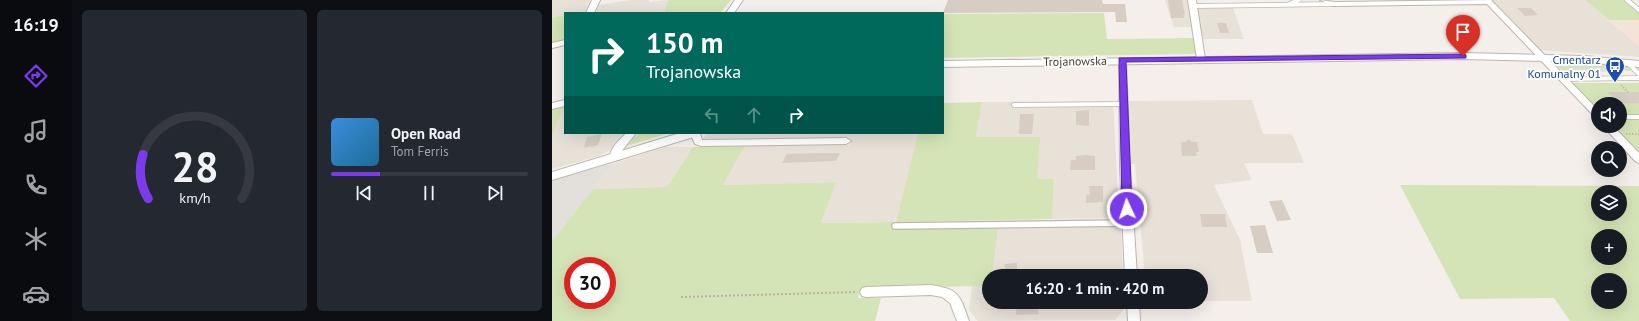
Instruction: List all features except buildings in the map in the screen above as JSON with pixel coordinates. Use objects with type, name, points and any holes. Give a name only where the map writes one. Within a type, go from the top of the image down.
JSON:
[{"type":"street","points":[[590,12],[596,0]]},
{"type":"street","points":[[731,12],[739,0]]},
{"type":"street","points":[[1324,0],[1334,4],[1488,1],[1591,108]]},
{"type":"street","points":[[1192,3],[1201,59]]},
{"type":"street","points":[[552,46],[564,42]]},
{"type":"street","name":"Trojanowska","points":[[944,64],[1122,60],[1463,56],[1543,58],[1639,64]]},
{"type":"street","points":[[1122,60],[1131,269]]},
{"type":"street","points":[[552,106],[564,103]]},
{"type":"street","points":[[1615,133],[1639,159]]},
{"type":"street","points":[[617,157],[616,151],[631,134]]},
{"type":"street","points":[[552,176],[691,134]]},
{"type":"street","points":[[694,134],[698,142],[702,144],[846,141]]},
{"type":"street","points":[[866,292],[931,290],[945,292],[955,300],[963,321]]},
{"type":"street","points":[[1133,309],[1134,321]]},
{"type":"lane","points":[[1284,6],[1299,0]]},
{"type":"lane","points":[[1627,0],[1639,10]]},
{"type":"lane","points":[[1192,3],[1284,6],[1334,4]]},
{"type":"lane","points":[[1628,63],[1639,74]]},
{"type":"lane","points":[[1563,79],[1639,78]]},
{"type":"lane","points":[[1014,105],[1123,104]]},
{"type":"lane","points":[[1627,117],[1639,117]]},
{"type":"lane","points":[[895,226],[1128,223]]},
{"type":"path","points":[[1617,82],[1628,92]]},
{"type":"path","points":[[1623,134],[1639,134]]},
{"type":"path","points":[[681,297],[866,292]]},
{"type":"shaded area","points":[[552,0],[590,0],[585,12],[564,12],[564,15],[552,17]]},
{"type":"shaded area","points":[[630,0],[649,0],[649,2],[668,0],[664,12],[596,12],[599,5]]},
{"type":"shaded area","points":[[1165,0],[1187,0],[1193,28],[1174,27]]},
{"type":"shaded area","points":[[1490,0],[1585,0],[1639,46],[1639,57],[1538,50]]},
{"type":"shaded area","points":[[1203,8],[1233,8],[1244,39],[1203,39],[1197,10]]},
{"type":"shaded area","points":[[1609,20],[1639,20],[1639,46]]},
{"type":"shaded area","points":[[1567,68],[1618,68],[1622,72],[1571,71]]},
{"type":"shaded area","points":[[1252,100],[1263,134],[1292,134],[1304,163],[1244,163],[1252,180],[1214,185],[1240,240],[1252,301],[1208,301],[1208,269],[1144,269],[1135,164],[1130,164],[1127,101]]},
{"type":"shaded area","points":[[1113,101],[1119,218],[1052,219],[1054,179],[1037,179],[976,137],[982,102]]},
{"type":"shaded area","points":[[564,107],[564,134],[623,134],[610,150],[597,157],[552,169],[552,136]]},
{"type":"shaded area","points":[[918,134],[896,222],[821,223],[835,182],[723,185],[745,146],[849,145],[851,139],[702,140],[706,135]]},
{"type":"shaded area","points":[[666,147],[693,147],[667,187],[593,189],[614,163]]},
{"type":"shaded area","points":[[614,163],[593,189],[552,241],[552,180]]},
{"type":"shaded area","points":[[1121,227],[1123,269],[993,269],[998,229]]},
{"type":"shaded area","points":[[972,286],[982,286],[982,309],[1124,309],[1115,320],[978,321],[969,310]]},
{"type":"green space","points":[[668,0],[731,0],[721,12],[664,12]]},
{"type":"green space","points":[[1585,0],[1623,0],[1639,13],[1639,20],[1609,20]]},
{"type":"green space","points":[[1104,13],[1107,39],[1195,38],[1198,54],[944,58],[944,14]]},
{"type":"green space","points":[[564,15],[564,40],[552,43],[552,17]]},
{"type":"green space","points":[[1561,60],[1619,64],[1627,66],[1632,70],[1627,71],[1618,68],[1568,68],[1573,74],[1570,74],[1563,71],[1556,64],[1556,62],[1561,62]]},
{"type":"green space","points":[[1571,83],[1639,83],[1639,152],[1621,133],[1627,133],[1627,97],[1591,97],[1591,102]]},
{"type":"green space","points":[[982,102],[976,137],[1040,137],[1037,179],[1054,179],[1052,219],[896,222],[918,134],[944,134],[944,103]]},
{"type":"green space","points":[[564,107],[552,136],[552,110]]},
{"type":"green space","points":[[637,134],[666,134],[627,146]]},
{"type":"green space","points":[[745,146],[723,185],[836,182],[821,223],[896,222],[894,229],[998,229],[993,269],[982,269],[982,286],[861,288],[858,298],[881,298],[875,321],[552,321],[552,241],[593,189],[667,187],[693,147]]},
{"type":"green space","points":[[1400,185],[1591,186],[1591,221],[1627,221],[1627,186],[1639,186],[1639,321],[1570,321],[1554,298],[1460,299]]},
{"type":"place","name":"Cmentarz Komunalny 01","points":[[1615,83]]},
{"type":"route","points":[[1127,209],[1122,60],[1463,56]]}]
